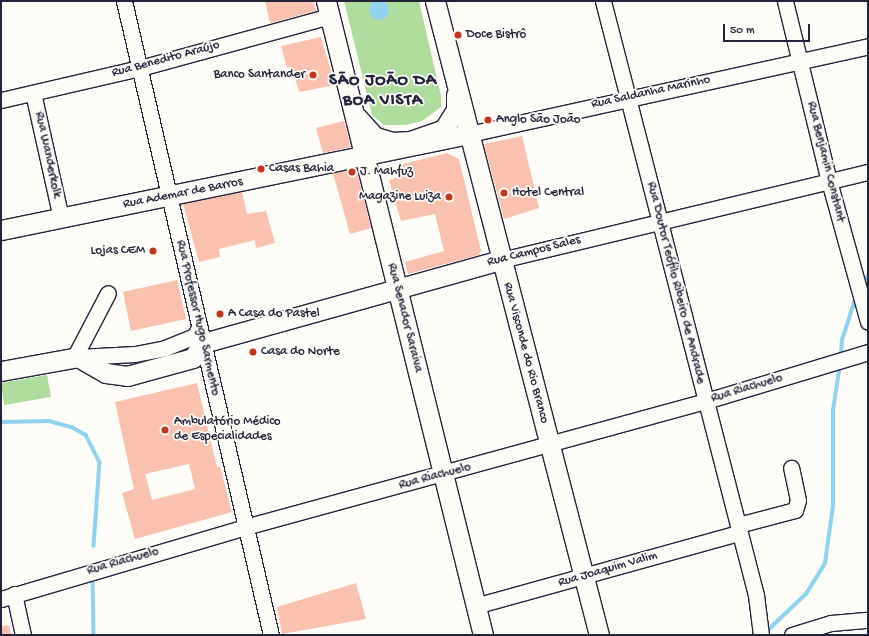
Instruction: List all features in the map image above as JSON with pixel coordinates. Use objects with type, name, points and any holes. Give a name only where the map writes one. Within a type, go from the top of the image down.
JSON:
[{"type":"main road","name":"Rua Visconde do Rio Branco","points":[[435,1],[500,260],[599,635]]},
{"type":"main road","name":"Rua Senador Saraiva","points":[[328,9],[482,635]]},
{"type":"main road","points":[[354,112],[375,138],[392,142],[410,141],[435,134],[452,121],[456,110],[456,85]]},
{"type":"main road","name":"Rua Saldanha Marinho","points":[[365,158],[469,134]]},
{"type":"main road","name":"Rua Ademar de Barros","points":[[1,230],[365,158]]},
{"type":"main road","name":"Rua Campos Sales","points":[[201,335],[500,260]]},
{"type":"main road","points":[[1,371],[76,358],[106,373],[127,376],[194,358],[201,335]]},
{"type":"street","name":"Rua Professor Hugo Sarmento","points":[[124,1],[271,635]]},
{"type":"street","name":"Rua Doutor Teófilo Ribeiro de Andrade","points":[[603,1],[756,595],[761,633]]},
{"type":"street","name":"Rua Benjamin Constant","points":[[784,1],[829,182],[868,322]]},
{"type":"street","name":"Rua Benedito Araújo","points":[[1,100],[140,68],[328,9]]},
{"type":"street","name":"Rua Saldanha Marinho","points":[[469,134],[628,97],[868,46]]},
{"type":"street","name":"Rua Wanderkolk","points":[[34,93],[61,218]]},
{"type":"street","name":"Rua Campos Sales","points":[[500,260],[868,172]]},
{"type":"street","points":[[76,358],[108,293]]},
{"type":"street","name":"Rua Riachuelo","points":[[8,596],[245,527],[549,446],[706,401],[863,353]]},
{"type":"street","name":"Rua Joaquim Valim","points":[[475,606],[583,577],[739,529],[795,510],[798,500],[791,468]]},
{"type":"street","points":[[8,596],[23,635]]},
{"type":"street","points":[[792,635],[831,623],[868,620]]},
{"type":"green space","points":[[344,1],[419,1],[441,96],[441,107],[422,121],[406,125],[384,125],[372,115]]},
{"type":"green space","points":[[47,375],[51,397],[4,405],[1,383]]},
{"type":"water","points":[[379,0],[386,3],[389,10],[386,17],[379,20],[372,17],[369,10],[372,3]]},
{"type":"building","points":[[265,1],[313,1],[316,11],[270,23]]},
{"type":"building","points":[[321,37],[335,85],[299,92],[292,67],[287,68],[281,46]]},
{"type":"building","points":[[344,121],[351,147],[323,153],[316,128]]},
{"type":"building","name":"Hotel Central","points":[[522,136],[539,208],[504,219],[484,144]]},
{"type":"building","points":[[447,153],[459,159],[481,251],[479,255],[408,274],[405,262],[444,251],[435,214],[401,221],[389,180],[401,176],[399,165]]},
{"type":"building","points":[[356,168],[371,228],[350,234],[333,173]]},
{"type":"building","points":[[242,192],[247,214],[266,211],[275,243],[256,248],[255,240],[219,249],[220,257],[199,262],[183,204]]},
{"type":"building","points":[[177,280],[186,319],[131,331],[123,292]]},
{"type":"building","points":[[197,383],[217,467],[220,466],[232,512],[135,539],[122,493],[134,489],[115,402]],"holes":[[[189,464],[195,489],[152,500],[145,474]]]},
{"type":"building","points":[[356,583],[366,619],[282,634],[277,607]]},
{"type":"building","points":[[9,625],[11,635],[1,635],[1,626]]},
{"type":"waterway","points":[[862,285],[868,276]]},
{"type":"waterway","points":[[841,357],[842,340],[856,297]]},
{"type":"waterway","points":[[765,633],[806,594],[825,563],[833,506],[833,410],[840,365]]},
{"type":"waterway","points":[[1,422],[49,421],[72,427],[86,435],[100,462],[94,546]]},
{"type":"waterway","points":[[93,577],[94,635]]},
{"type":"place","name":"Doce Bistrô","points":[[458,35]]},
{"type":"place","name":"Banco Santander","points":[[313,75]]},
{"type":"place","name":"Anglo São João","points":[[488,120]]},
{"type":"place","name":"Casas Bahia","points":[[261,169]]},
{"type":"place","name":"J. Mahfuz","points":[[352,172]]},
{"type":"place","name":"Hotel Central","points":[[504,193]]},
{"type":"place","name":"Magazine Luiza","points":[[449,197]]},
{"type":"place","name":"Lojas CEM","points":[[153,251]]},
{"type":"place","name":"A Casa do Pastel","points":[[220,314]]},
{"type":"place","name":"Casa do Norte","points":[[253,352]]},
{"type":"place","name":"Ambulatório Médico de Especialidades","points":[[165,430]]},
{"type":"district","name":"SÃO JOÃO DA BOA VISTA","points":[[383,92]]}]
